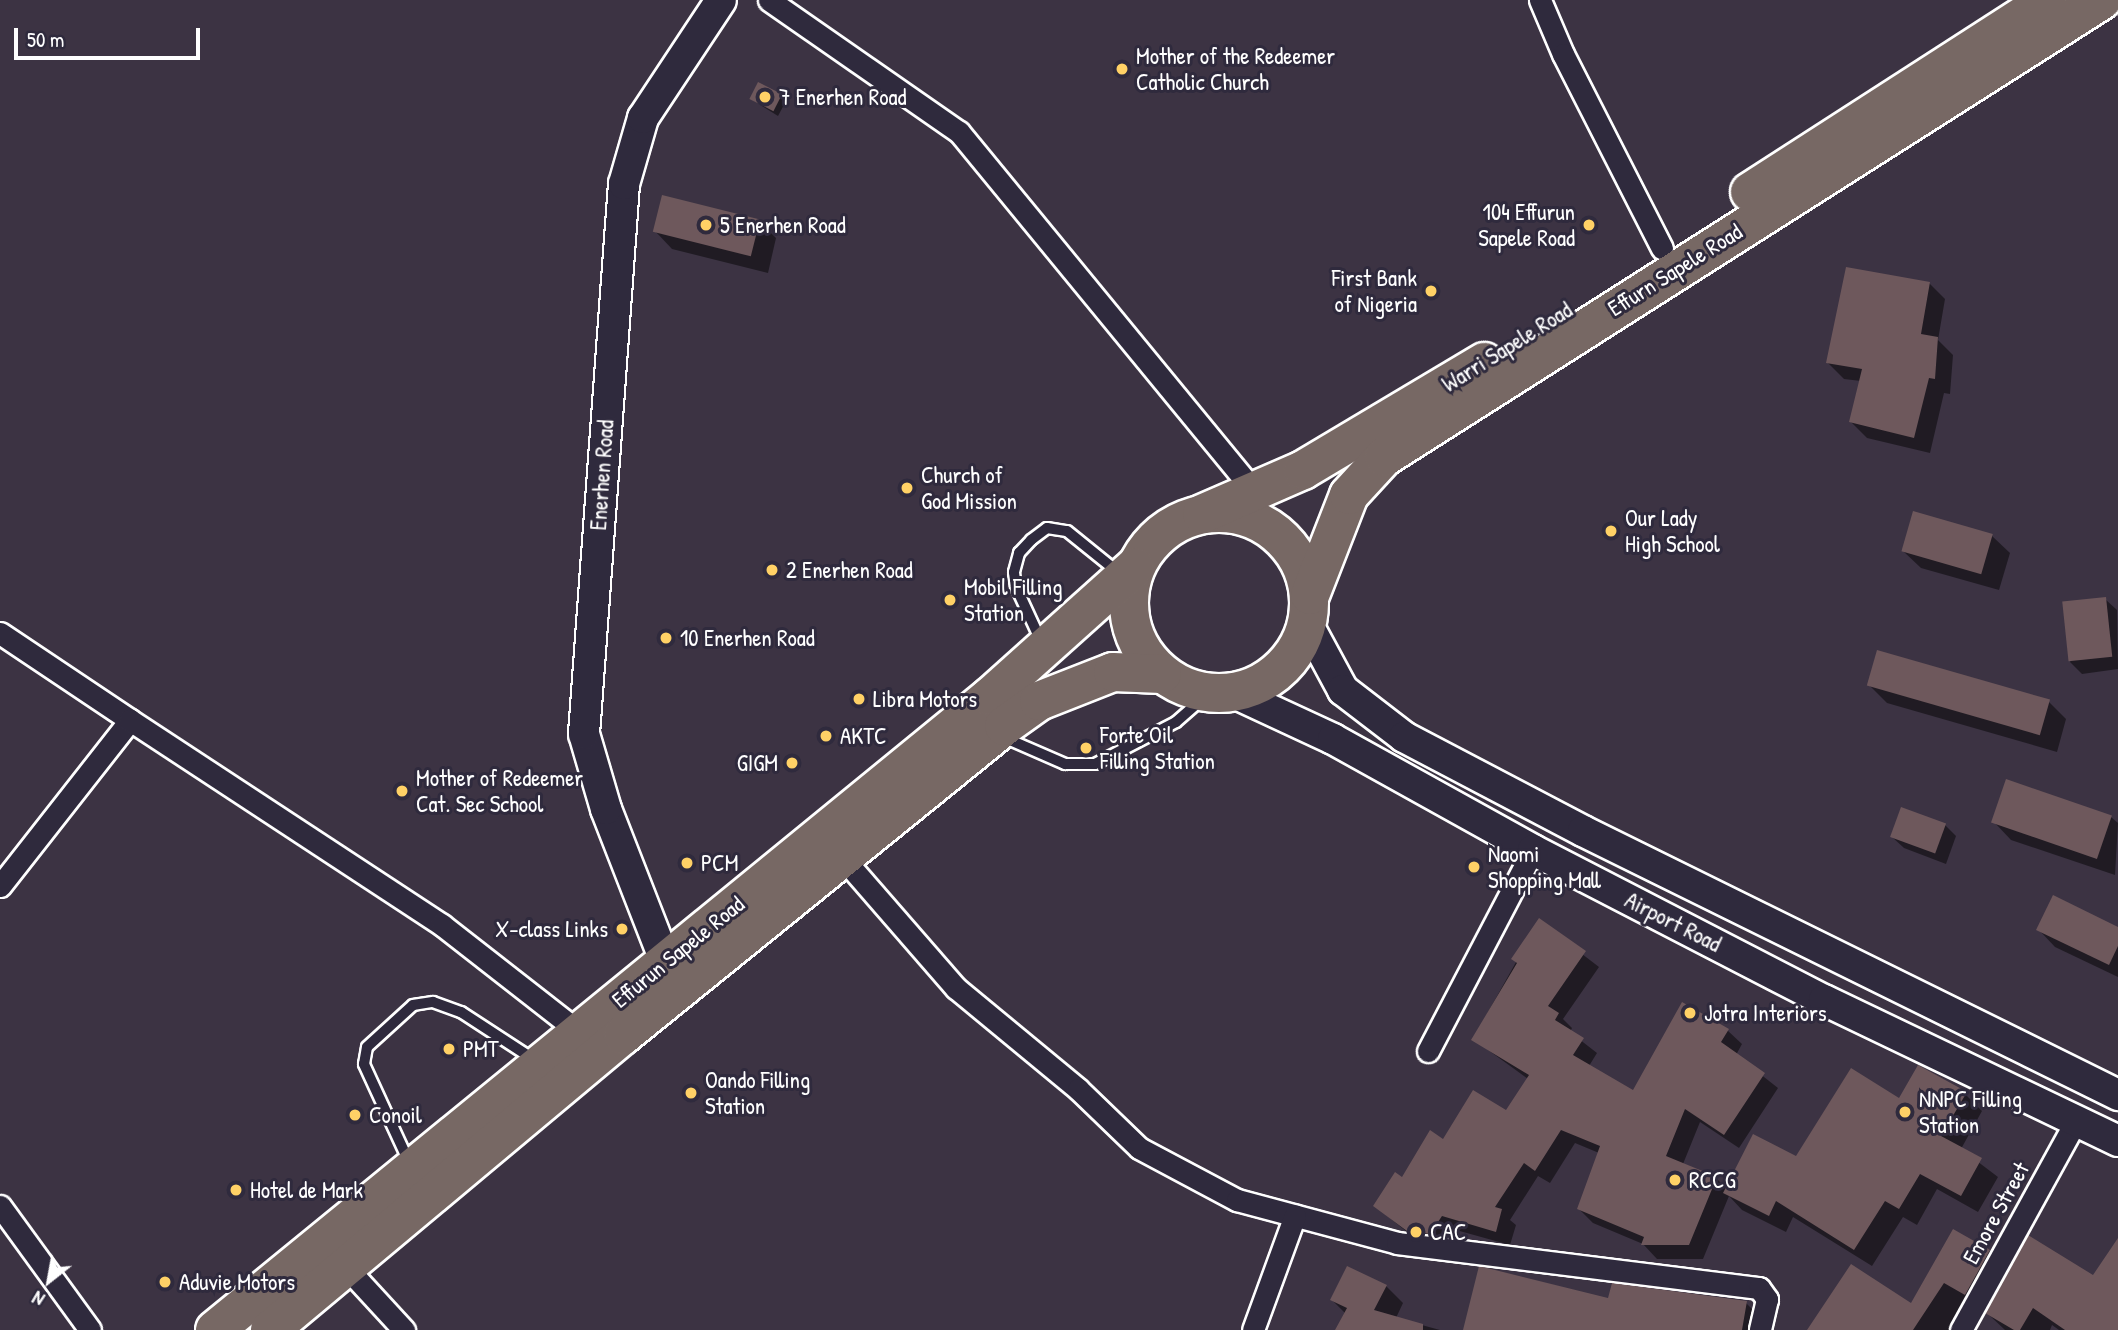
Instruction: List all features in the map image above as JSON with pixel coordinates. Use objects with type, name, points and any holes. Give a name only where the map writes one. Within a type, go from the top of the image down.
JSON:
[{"type":"highway","name":"Warri Sapele Road","points":[[1202,514],[1342,448],[1662,248],[2048,0]]},
{"type":"highway","name":"Effurn Sapele Road","points":[[1309,610],[1349,495],[1384,457],[2102,0]]},
{"type":"highway","points":[[1232,513],[1269,529],[1285,541],[1302,566],[1309,610],[1298,649],[1281,670],[1259,685],[1222,693],[1163,674],[1143,652],[1131,625],[1129,572],[1159,536],[1174,524],[1202,514],[1232,513]]},
{"type":"highway","name":"Effurun Sapele Road","points":[[215,1330],[666,963],[1044,649],[1129,572]]},
{"type":"highway","name":"Effurun Sapele Road","points":[[270,1330],[995,733],[1039,701],[1113,672],[1163,674]]},
{"type":"main road","name":"Enerhen Road","points":[[666,963],[606,809],[584,734],[586,696],[624,184],[643,118],[721,0]]},
{"type":"main road","name":"Airport Road","points":[[1309,610],[1343,690],[1371,716],[1691,884],[2118,1095]]},
{"type":"main road","name":"Airport Road","points":[[1222,693],[1333,739],[1533,850],[1671,921],[2118,1141]]},
{"type":"main road","points":[[1671,921],[1691,884]]},
{"type":"street","points":[[769,0],[959,132],[1254,491]]},
{"type":"street","points":[[1540,0],[1563,54],[1662,248]]},
{"type":"street","points":[[0,633],[442,925],[579,1032]]},
{"type":"street","points":[[0,886],[130,720]]},
{"type":"street","points":[[1428,1051],[1533,850]]},
{"type":"street","points":[[842,857],[957,988],[1079,1089],[1139,1149],[1237,1200],[1397,1243],[1759,1288],[1767,1299],[1760,1330]]},
{"type":"street","name":"Emore Street","points":[[1961,1330],[2076,1121]]},
{"type":"street","points":[[0,1206],[90,1330]]},
{"type":"street","points":[[1252,1330],[1295,1215]]},
{"type":"street","points":[[346,1267],[404,1330]]},
{"type":"lane","points":[[1044,649],[1016,587],[1014,572],[1019,553],[1031,540],[1047,528],[1067,531],[1129,572]]},
{"type":"lane","points":[[995,733],[1065,764],[1095,764],[1176,722],[1222,693]]},
{"type":"lane","points":[[413,1170],[364,1064],[367,1047],[413,1005],[433,1002],[461,1012],[542,1064]]},
{"type":"building","name":"7 Enerhen Road","points":[[758,82],[782,94],[773,111],[749,99]]},
{"type":"building","name":"5 Enerhen Road","points":[[662,195],[760,219],[751,256],[653,232]]},
{"type":"building","points":[[1846,267],[1930,282],[1921,334],[1938,337],[1935,379],[1929,378],[1914,438],[1849,422],[1862,369],[1826,363]]},
{"type":"building","points":[[1913,511],[1993,534],[1981,574],[1901,551]]},
{"type":"building","points":[[2106,597],[2112,657],[2069,661],[2062,602]]},
{"type":"building","points":[[1877,650],[2050,700],[2040,735],[1867,686]]},
{"type":"building","points":[[2006,779],[2112,815],[2097,859],[1991,822]]},
{"type":"building","points":[[1901,807],[1946,823],[1935,853],[1890,837]]},
{"type":"building","points":[[2053,895],[2118,927],[2118,946],[2109,965],[2036,930]]},
{"type":"building","points":[[1539,918],[1586,951],[1548,1006],[1559,1013],[1555,1020],[1584,1038],[1573,1055],[1633,1090],[1682,1002],[1729,1029],[1721,1042],[1765,1073],[1724,1135],[1685,1109],[1666,1156],[1717,1177],[1689,1245],[1641,1245],[1644,1237],[1577,1209],[1600,1146],[1561,1130],[1535,1171],[1524,1163],[1495,1207],[1502,1209],[1496,1232],[1442,1216],[1430,1234],[1407,1231],[1373,1206],[1395,1172],[1402,1177],[1430,1130],[1443,1139],[1473,1090],[1506,1110],[1529,1075],[1471,1040],[1517,963],[1511,959]]},
{"type":"building","points":[[1918,1065],[1967,1092],[1941,1136],[1982,1158],[1961,1196],[1920,1174],[1899,1209],[1885,1201],[1854,1250],[1776,1201],[1769,1216],[1723,1193],[1753,1134],[1796,1156],[1851,1068],[1899,1098]]},
{"type":"building","points":[[1953,1229],[1990,1250],[1965,1295],[1944,1283],[1913,1330],[1807,1330],[1851,1264],[1911,1303]]},
{"type":"building","points":[[2028,1235],[2093,1275],[2118,1238],[2118,1330],[2065,1330],[2033,1308],[2020,1330],[2014,1330],[1985,1313]]},
{"type":"building","points":[[1347,1266],[1387,1285],[1374,1310],[1423,1324],[1423,1330],[1335,1330],[1347,1308],[1330,1300]]},
{"type":"building","points":[[1479,1266],[1608,1298],[1612,1283],[1747,1301],[1742,1330],[1463,1330]]},
{"type":"place","name":"Mother of the Redeemer Catholic Church","points":[[1122,69]]},
{"type":"place","name":"7 Enerhen Road","points":[[765,97]]},
{"type":"place","name":"5 Enerhen Road","points":[[706,225]]},
{"type":"place","name":"104 Effurun Sapele Road","points":[[1589,225]]},
{"type":"place","name":"First Bank of Nigeria","points":[[1431,291]]},
{"type":"place","name":"Church of God Mission","points":[[907,488]]},
{"type":"place","name":"Our Lady High School","points":[[1611,531]]},
{"type":"place","name":"2 Enerhen Road","points":[[772,570]]},
{"type":"place","name":"Mobil Filling Station","points":[[950,600]]},
{"type":"place","name":"10 Enerhen Road","points":[[666,638]]},
{"type":"place","name":"Libra Motors","points":[[859,699]]},
{"type":"place","name":"AKTC","points":[[826,736]]},
{"type":"place","name":"Forte Oil Filling Station","points":[[1086,748]]},
{"type":"place","name":"GIGM","points":[[792,763]]},
{"type":"place","name":"Mother of Redeemer Cat. Sec School","points":[[402,791]]},
{"type":"place","name":"PCM","points":[[687,863]]},
{"type":"place","name":"Naomi Shopping Mall","points":[[1474,867]]},
{"type":"place","name":"X-class Links","points":[[622,929]]},
{"type":"place","name":"Jotra Interiors","points":[[1690,1013]]},
{"type":"place","name":"PMT","points":[[449,1049]]},
{"type":"place","name":"Oando Filling Station","points":[[691,1093]]},
{"type":"place","name":"NNPC Filling Station","points":[[1905,1112]]},
{"type":"place","name":"Conoil","points":[[355,1115]]},
{"type":"place","name":"RCCG","points":[[1675,1180]]},
{"type":"place","name":"Hotel de Mark","points":[[236,1190]]},
{"type":"place","name":"CAC","points":[[1416,1232]]},
{"type":"place","name":"Aduvie Motors","points":[[165,1282]]}]
